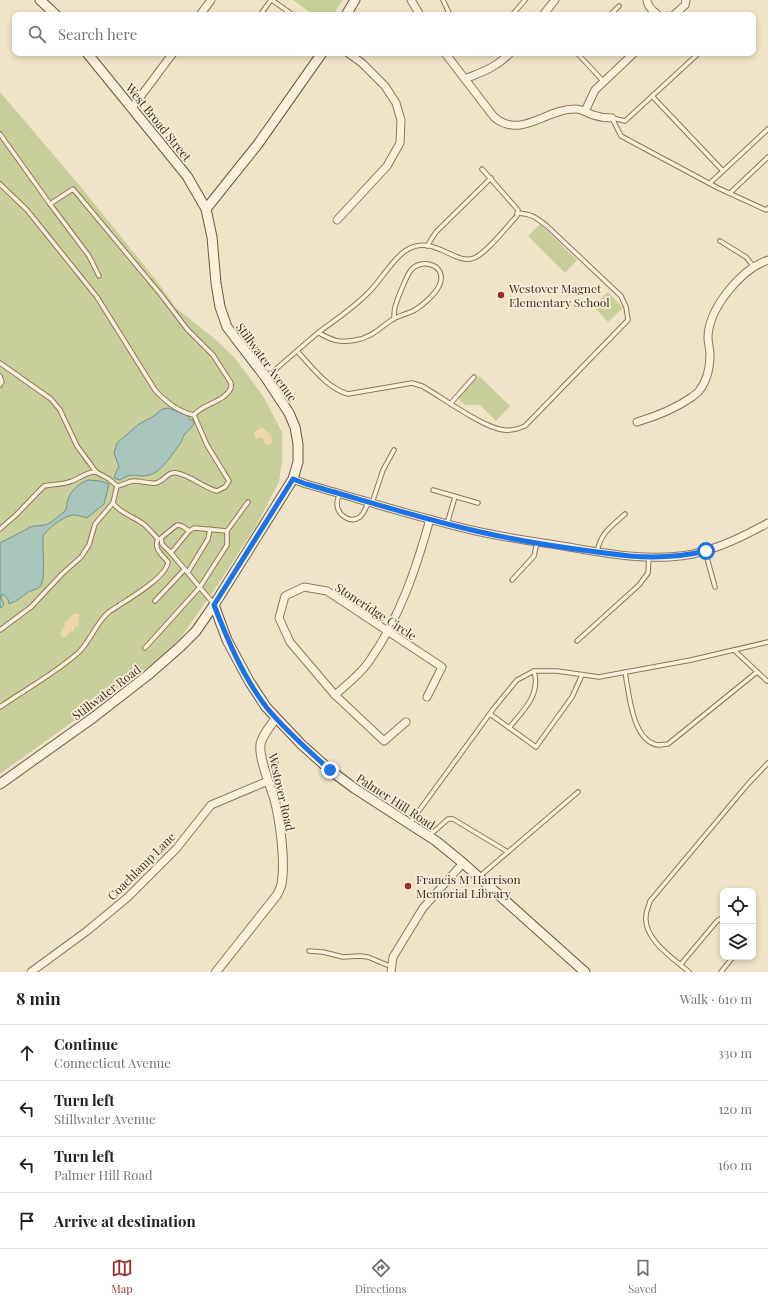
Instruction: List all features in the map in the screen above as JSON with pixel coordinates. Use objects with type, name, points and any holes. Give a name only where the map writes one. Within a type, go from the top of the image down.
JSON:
[{"type":"main road","points":[[40,0],[53,12]]},
{"type":"main road","points":[[348,12],[355,0]]},
{"type":"main road","name":"West Broad Street","points":[[89,56],[187,176],[206,209]]},
{"type":"main road","points":[[206,209],[258,144],[320,56]]},
{"type":"main road","name":"Stillwater Avenue","points":[[206,209],[212,236],[216,283],[220,308],[227,327],[266,378],[289,413],[295,427],[298,444],[298,462],[293,479],[214,605]]},
{"type":"main road","name":"Palmer Hill Road","points":[[214,605],[227,640],[240,666],[266,707],[302,745],[330,770],[354,788],[428,836],[463,862],[585,972]]},
{"type":"main road","name":"Stillwater Road","points":[[0,784],[94,717],[148,675],[191,636],[214,605]]},
{"type":"street","points":[[202,12],[211,0]]},
{"type":"street","points":[[411,0],[418,12]]},
{"type":"street","points":[[545,12],[555,0]]},
{"type":"street","points":[[647,0],[655,12]]},
{"type":"street","points":[[677,12],[684,5],[686,0]]},
{"type":"street","points":[[132,108],[171,56]]},
{"type":"street","points":[[337,220],[387,166],[400,143],[401,120],[396,103],[385,86],[362,63],[352,56]]},
{"type":"street","points":[[447,56],[494,117],[504,124],[511,126],[525,124],[569,109],[585,111],[602,118],[612,118]]},
{"type":"street","points":[[465,79],[491,69],[507,56]]},
{"type":"street","points":[[585,111],[595,90],[631,56]]},
{"type":"street","points":[[637,422],[659,415],[683,403],[699,391],[708,373],[710,354],[708,338],[712,319],[724,295],[754,267],[768,260]]},
{"type":"street","points":[[293,479],[476,531],[597,552],[649,557],[692,554],[706,551],[740,538],[768,522]]},
{"type":"street","points":[[335,695],[369,662],[400,609],[408,589],[430,519]]},
{"type":"street","name":"Stoneridge Circle","points":[[406,722],[384,741],[335,695],[290,642],[279,618],[285,596],[304,587],[327,591],[442,667],[427,697]]},
{"type":"street","name":"Westover Road","points":[[216,972],[277,895],[282,882],[282,848],[274,801],[260,749],[261,742],[276,718]]},
{"type":"street","name":"Coachlamp Lane","points":[[31,972],[87,931],[128,897],[176,849],[211,805],[268,781]]},
{"type":"street","points":[[391,969],[393,957],[423,908],[463,862]]},
{"type":"lane","points":[[262,12],[271,0],[289,12]]},
{"type":"lane","points":[[443,0],[449,12]]},
{"type":"lane","points":[[515,12],[525,0]]},
{"type":"lane","points":[[613,12],[619,6]]},
{"type":"lane","points":[[579,56],[604,82]]},
{"type":"lane","points":[[612,118],[625,121],[696,56]]},
{"type":"lane","points":[[652,96],[723,171]]},
{"type":"lane","points":[[612,118],[621,136],[730,193],[766,210],[768,208]]},
{"type":"lane","points":[[710,183],[768,129]]},
{"type":"lane","points":[[0,134],[89,256],[99,276]]},
{"type":"lane","points":[[730,193],[768,157]]},
{"type":"lane","points":[[266,378],[318,333],[368,294],[405,251],[419,246],[434,246],[459,258],[472,259],[482,253],[517,216],[518,210],[482,169]]},
{"type":"lane","points":[[428,246],[436,232],[491,178]]},
{"type":"lane","points":[[0,184],[27,210],[97,297],[155,390],[169,403],[194,415],[206,445],[229,481],[226,487],[217,491],[210,489],[184,474],[175,472],[169,473],[160,481],[155,483],[133,481],[123,486],[117,486],[96,472],[77,446],[56,404],[0,363]]},
{"type":"lane","points":[[50,204],[72,189],[76,192],[162,296],[187,329],[219,362],[231,383],[231,388],[227,394],[197,410],[194,415]]},
{"type":"lane","points":[[297,351],[332,387],[339,392],[348,394],[412,383],[422,386],[484,422],[502,430],[512,430],[526,426],[628,320],[626,307],[620,296],[609,285],[547,226],[534,216],[517,213]]},
{"type":"lane","points":[[720,240],[746,257],[754,267]]},
{"type":"lane","points":[[318,333],[332,340],[342,342],[358,340],[377,332],[394,319],[414,310],[437,291],[441,279],[438,270],[429,264],[419,264],[410,270],[395,305],[394,319]]},
{"type":"lane","points":[[0,376],[2,382],[0,385]]},
{"type":"lane","points":[[451,403],[474,377]]},
{"type":"lane","points":[[339,493],[337,504],[341,515],[346,519],[352,520],[359,518],[370,502],[383,470],[394,450]]},
{"type":"lane","points":[[0,529],[44,486],[65,484],[74,481],[92,471],[96,472]]},
{"type":"lane","points":[[0,630],[31,607],[62,574],[81,557],[89,545],[95,524],[113,503],[117,486]]},
{"type":"lane","points":[[433,490],[478,503]]},
{"type":"lane","points":[[447,524],[455,497]]},
{"type":"lane","points":[[145,648],[200,587],[227,545],[227,531],[248,502]]},
{"type":"lane","points":[[113,503],[117,508],[143,524],[159,539],[214,605]]},
{"type":"lane","points":[[597,552],[599,541],[603,534],[625,514]]},
{"type":"lane","points":[[0,707],[49,675],[78,653],[88,642],[108,613],[150,584],[164,572],[168,562],[157,549],[156,543],[159,539],[177,525],[182,526],[189,531]]},
{"type":"lane","points":[[172,553],[189,531],[194,528],[227,531]]},
{"type":"lane","points":[[155,601],[186,571],[208,539],[210,530]]},
{"type":"lane","points":[[512,580],[534,556],[537,542]]},
{"type":"lane","points":[[706,551],[715,587]]},
{"type":"lane","points":[[576,641],[639,585],[648,573],[649,557]]},
{"type":"lane","points":[[409,824],[490,714],[517,680],[534,671],[557,671],[599,677],[691,660],[768,642]]},
{"type":"lane","points":[[734,650],[768,682]]},
{"type":"lane","points":[[509,728],[532,699],[537,680],[534,671]]},
{"type":"lane","points":[[625,672],[636,724],[646,739],[658,745],[668,744],[757,672]]},
{"type":"lane","points":[[490,714],[536,747],[572,697],[582,675]]},
{"type":"lane","points":[[689,972],[653,939],[648,929],[646,917],[650,901],[743,790],[768,764]]},
{"type":"lane","points":[[479,877],[578,792]]},
{"type":"lane","points":[[428,836],[448,819],[453,819],[508,852]]},
{"type":"lane","points":[[681,964],[720,919]]},
{"type":"lane","points":[[309,951],[324,952],[343,957],[368,957],[391,969]]},
{"type":"lane","points":[[720,972],[730,960]]},
{"type":"green space","points":[[293,0],[343,0],[335,12],[310,12]]},
{"type":"green space","points":[[0,92],[80,186],[156,280],[176,308],[215,339],[234,357],[263,396],[282,432],[282,461],[279,482],[256,526],[182,636],[164,656],[0,774]]},
{"type":"green space","points":[[540,224],[577,260],[565,273],[528,236]]},
{"type":"green space","points":[[608,292],[623,308],[608,322],[593,306]]},
{"type":"green space","points":[[479,376],[510,406],[496,421],[480,405],[465,405],[458,398]]},
{"type":"sand","points":[[263,428],[270,434],[272,443],[266,445],[261,437],[258,439],[255,437],[254,433]]},
{"type":"sand","points":[[76,613],[80,615],[78,626],[74,628],[74,631],[69,633],[66,637],[62,637],[60,634],[65,626],[64,622]]},
{"type":"water","points":[[169,408],[188,416],[190,420],[193,420],[194,424],[184,435],[171,456],[163,466],[154,473],[145,476],[132,475],[120,480],[114,478],[119,467],[114,453],[117,443],[139,424],[154,416],[162,409]]},
{"type":"water","points":[[88,480],[100,481],[109,484],[104,504],[87,518],[76,515],[66,517],[47,531],[43,537],[44,569],[41,585],[35,590],[28,592],[9,604],[8,599],[2,594],[1,598],[4,604],[1,608],[0,543],[29,527],[50,523],[65,511],[69,496],[74,490]]},
{"type":"place","name":"Westover Magnet Elementary School","points":[[501,295]]},
{"type":"place","name":"Francis M Harrison Memorial Library","points":[[408,886]]},
{"type":"route","points":[[330,770],[302,745],[266,707],[240,666],[227,640],[214,605],[293,479],[430,519],[506,537],[630,556],[673,556],[706,551]]}]
